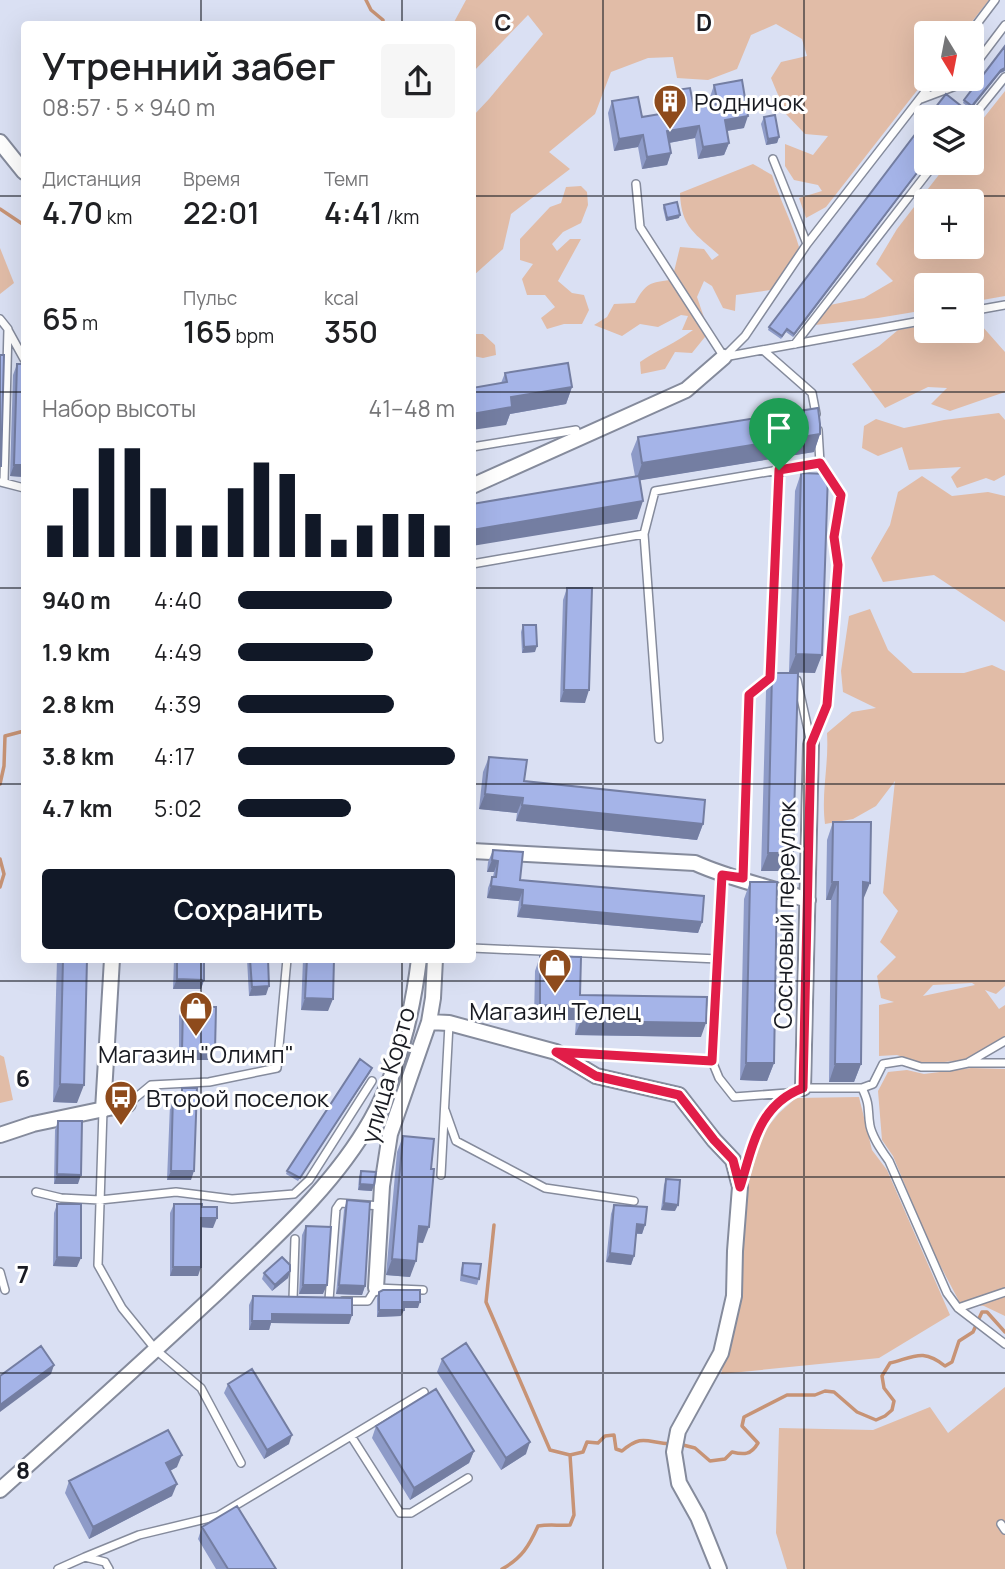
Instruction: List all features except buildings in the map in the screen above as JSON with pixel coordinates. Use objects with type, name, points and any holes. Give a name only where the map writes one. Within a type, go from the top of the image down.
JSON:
[{"type":"street","points":[[0,142],[21,168]]},
{"type":"street","points":[[476,484],[686,390],[724,357]]},
{"type":"street","name":"Сосновый переулок","points":[[803,1088],[811,744]]},
{"type":"street","points":[[476,850],[695,863],[722,875],[743,878],[808,900]]},
{"type":"street","points":[[103,1110],[111,963]]},
{"type":"street","points":[[0,1490],[156,1350],[274,1239],[321,1189],[371,1120],[395,1070],[411,1011],[418,963]]},
{"type":"street","name":"улица Корто","points":[[376,1288],[381,1206],[390,1134],[429,1022],[435,963]]},
{"type":"street","points":[[429,1022],[449,1023],[556,1052],[596,1076],[679,1095],[733,1160],[740,1187],[734,1296],[721,1353],[678,1431],[674,1452],[678,1483],[698,1517],[719,1569]]},
{"type":"street","points":[[0,1135],[33,1124],[128,1104]]},
{"type":"lane","points":[[979,21],[995,0]]},
{"type":"lane","points":[[984,53],[1005,25]]},
{"type":"lane","points":[[982,105],[1005,77]]},
{"type":"lane","points":[[724,357],[746,336],[807,244],[926,91]]},
{"type":"lane","points":[[920,99],[942,91]]},
{"type":"lane","points":[[773,159],[807,244]]},
{"type":"lane","points":[[795,344],[926,175]]},
{"type":"lane","points":[[636,184],[640,227],[724,357]]},
{"type":"lane","points":[[984,309],[1005,305]]},
{"type":"lane","points":[[0,319],[21,353]]},
{"type":"lane","points":[[724,357],[914,322]]},
{"type":"lane","points":[[8,329],[2,482],[21,487]]},
{"type":"lane","points":[[763,350],[812,393],[820,441],[820,463],[841,495],[834,537],[838,565],[827,705],[811,744]]},
{"type":"lane","points":[[476,446],[576,430]]},
{"type":"lane","points":[[659,739],[645,534],[655,491],[820,463]]},
{"type":"lane","points":[[770,678],[779,470]]},
{"type":"lane","points":[[476,563],[645,534]]},
{"type":"lane","points":[[743,878],[749,695],[770,678],[797,680],[811,744]]},
{"type":"lane","points":[[722,875],[712,1061],[719,1078],[734,1097],[787,1094],[803,1088],[862,1088],[873,1084],[883,1064],[902,1061],[921,1067],[1005,1063]]},
{"type":"lane","points":[[476,948],[718,959]]},
{"type":"lane","points":[[128,1104],[151,1085],[209,1082],[277,1068],[287,963]]},
{"type":"lane","points":[[441,1175],[449,1023]]},
{"type":"lane","points":[[968,1063],[1005,1041]]},
{"type":"lane","points":[[556,1052],[712,1061]]},
{"type":"lane","points":[[36,1192],[61,1198],[100,1200],[176,1192],[232,1199],[294,1194],[309,1180],[372,1081]]},
{"type":"lane","points":[[862,1088],[870,1104],[870,1128],[889,1161],[947,1293],[958,1308],[1005,1344]]},
{"type":"lane","points":[[740,1187],[756,1133],[768,1112],[787,1094]]},
{"type":"lane","points":[[103,1110],[98,1265],[121,1308],[156,1350],[201,1388],[241,1463]]},
{"type":"lane","points":[[444,1110],[457,1141],[545,1188],[634,1200]]},
{"type":"lane","points":[[329,1300],[336,1209],[340,1203],[381,1206]]},
{"type":"lane","points":[[293,1300],[295,1239]]},
{"type":"lane","points":[[0,1272],[5,1290]]},
{"type":"lane","points":[[317,1300],[368,1301],[376,1288],[423,1290]]},
{"type":"lane","points":[[958,1308],[1005,1293]]},
{"type":"lane","points":[[279,1299],[305,1300]]},
{"type":"lane","points":[[58,1569],[138,1535],[218,1516],[424,1392]]},
{"type":"lane","points":[[351,1436],[400,1513],[411,1513],[468,1478]]},
{"type":"lane","points":[[85,1557],[105,1562],[109,1569]]},
{"type":"shaded area","points":[[466,0],[989,0],[972,21],[914,21],[914,91],[917,91],[826,207],[806,218],[799,198],[822,191],[818,185],[794,180],[785,166],[785,144],[813,155],[828,136],[805,134],[786,114],[771,78],[781,62],[807,56],[802,39],[776,24],[751,35],[737,69],[708,80],[677,78],[673,57],[648,58],[611,72],[595,114],[549,152],[570,169],[511,214],[503,249],[476,273],[476,113],[543,34],[528,15],[476,69],[476,21],[455,21]]},
{"type":"shaded area","points":[[1005,91],[1005,296],[984,300],[984,273],[914,273],[914,312],[815,325],[830,305],[864,298],[893,281],[876,264],[914,207],[914,259],[984,259],[984,189],[928,189],[939,175],[984,175],[984,118]]},
{"type":"shaded area","points":[[753,164],[772,175],[799,247],[777,289],[736,295],[735,311],[723,308],[712,286],[704,281],[697,297],[709,332],[692,353],[675,352],[665,369],[641,374],[640,362],[693,330],[682,330],[688,316],[681,315],[658,327],[640,324],[622,336],[594,325],[607,317],[614,304],[635,303],[649,285],[672,280],[680,247],[704,249],[712,260],[719,255],[691,229],[683,215],[680,193]]},
{"type":"shaded area","points":[[581,186],[587,192],[588,205],[581,223],[563,232],[552,244],[557,251],[570,239],[581,239],[558,281],[572,293],[584,295],[589,310],[582,324],[564,324],[547,329],[541,318],[555,307],[545,295],[527,295],[522,279],[533,264],[520,260],[520,239],[550,207],[561,203],[566,187]]},
{"type":"shaded area","points":[[0,248],[14,283],[0,294]]},
{"type":"shaded area","points":[[914,327],[914,343],[984,343],[984,328],[1005,352],[1005,392],[950,411],[931,404],[947,388],[928,387],[885,408],[852,364],[898,330]]},
{"type":"shaded area","points":[[476,334],[483,334],[495,345],[496,355],[476,357]]},
{"type":"shaded area","points":[[999,413],[1005,420],[1005,475],[994,481],[986,478],[957,488],[951,477],[961,467],[909,470],[902,447],[878,456],[862,448],[864,426],[876,419],[904,428]]},
{"type":"shaded area","points":[[922,476],[952,496],[988,492],[1005,496],[1005,622],[934,575],[883,582],[871,558],[890,525],[898,492]]},
{"type":"shaded area","points":[[870,609],[888,650],[913,673],[964,673],[992,665],[1005,671],[1005,986],[996,994],[985,990],[999,1009],[1005,1005],[1005,1038],[966,1060],[923,1064],[897,1055],[879,1056],[879,1005],[894,1002],[881,998],[877,976],[896,957],[880,942],[898,911],[883,893],[895,781],[876,806],[853,819],[825,824],[824,812],[827,733],[852,712],[876,708],[843,692],[841,671],[849,616]],"holes":[[[933,985],[975,985],[923,996]]]},
{"type":"shaded area","points":[[0,1055],[4,1057],[13,1100],[0,1103]]},
{"type":"shaded area","points":[[971,1068],[1005,1069],[1005,1316],[984,1306],[960,1303],[931,1248],[893,1156],[882,1140],[878,1091],[888,1072],[907,1070],[924,1074]]},
{"type":"shaded area","points":[[859,1097],[872,1150],[887,1170],[950,1315],[879,1358],[721,1374],[741,1298],[739,1252],[748,1185],[762,1134],[796,1098]]},
{"type":"shaded area","points":[[1005,1387],[1005,1569],[787,1569],[776,1533],[779,1428],[873,1430],[930,1407],[948,1433]]},
{"type":"waterway","points":[[366,0],[371,10],[383,21]]},
{"type":"waterway","points":[[0,209],[21,223]]},
{"type":"waterway","points":[[0,784],[4,766],[5,736],[21,732]]},
{"type":"waterway","points":[[0,859],[4,874],[0,887]]},
{"type":"waterway","points":[[494,1225],[486,1302],[550,1450],[570,1455]]},
{"type":"waterway","points":[[679,1444],[695,1448],[710,1461],[725,1459],[732,1452],[750,1452],[758,1443],[742,1426],[744,1417],[787,1395],[834,1392],[857,1412],[876,1420],[892,1410],[894,1401],[884,1388],[882,1376],[890,1363],[924,1356],[931,1357],[945,1366],[952,1362],[959,1341],[973,1332],[982,1312],[987,1312],[1005,1332]]},
{"type":"waterway","points":[[502,1569],[524,1551],[538,1526],[570,1525],[574,1515],[570,1455],[583,1452],[587,1442],[598,1443],[605,1436],[614,1435],[616,1449],[622,1451],[635,1442],[645,1440],[671,1444]]},
{"type":"place","name":"Родничок","points":[[670,131]]},
{"type":"place","name":"Магазин Телец","points":[[555,995]]},
{"type":"place","name":"Магазин \"Олимп\"","points":[[196,1038]]},
{"type":"place","name":"Второй поселок","points":[[121,1127]]},
{"type":"route","points":[[820,463],[841,495],[834,537],[838,565],[827,705],[811,744],[803,1088],[787,1094],[768,1112],[756,1133],[740,1187],[733,1160],[679,1095],[596,1076],[556,1052],[712,1061],[722,875],[743,878],[749,695],[770,678],[779,470],[820,463]]}]
